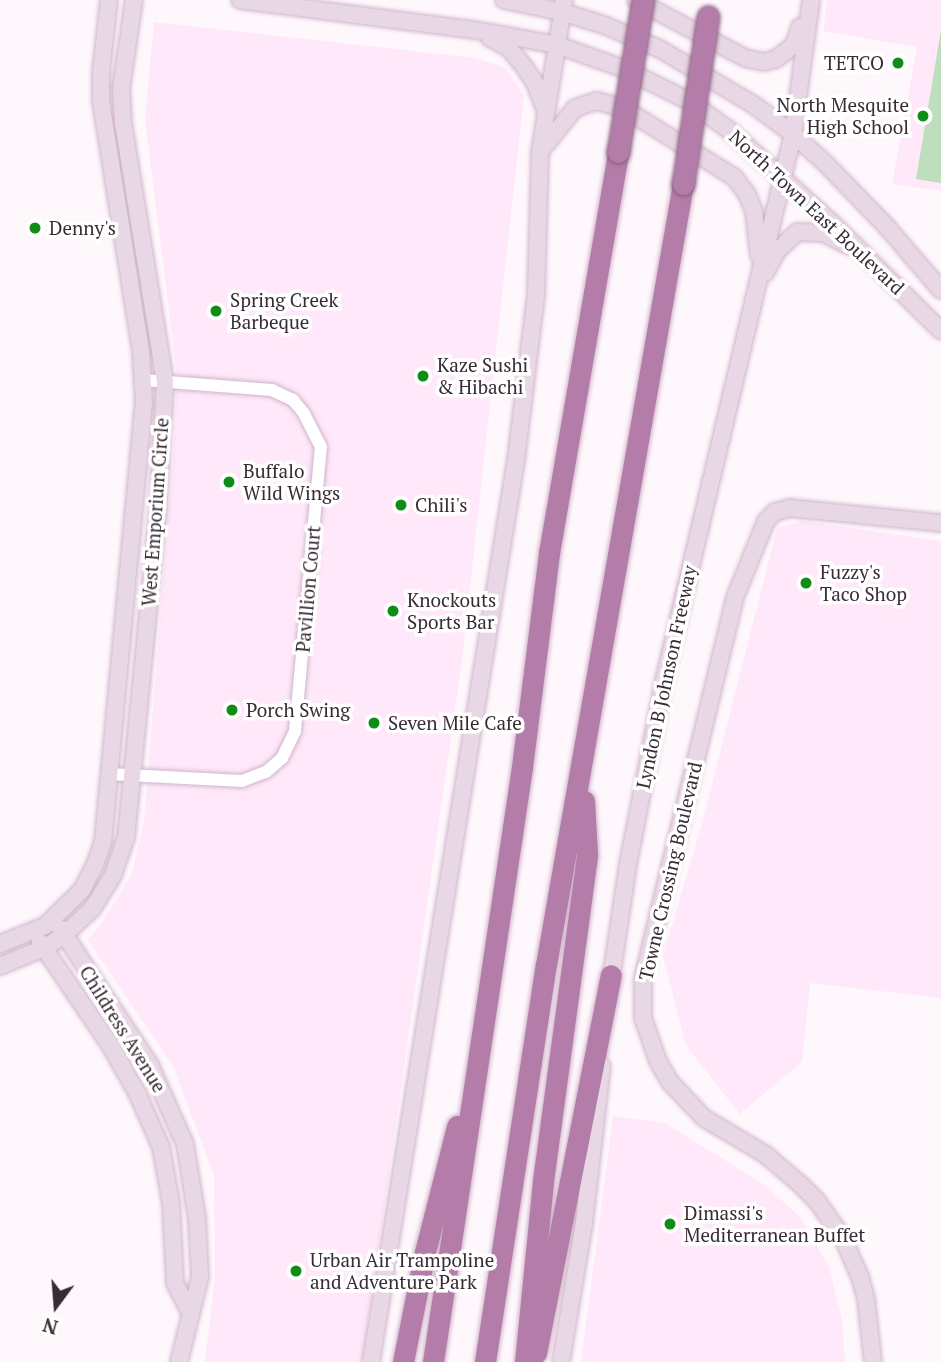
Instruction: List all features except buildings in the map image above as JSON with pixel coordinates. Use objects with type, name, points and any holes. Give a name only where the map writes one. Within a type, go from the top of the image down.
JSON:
[{"type":"highway","points":[[433,1362],[522,767],[550,553],[643,0]]},
{"type":"highway","points":[[485,1362],[582,756],[683,184],[709,9]]},
{"type":"highway","points":[[525,1362],[543,1181],[587,854],[582,756]]},
{"type":"highway","points":[[534,1362],[611,975]]},
{"type":"highway","points":[[403,1362],[454,1136],[476,1071]]},
{"type":"main road","name":"West Emporium Circle","points":[[0,944],[33,932],[82,890],[103,842],[144,404],[141,351],[101,100],[101,72],[109,0]]},
{"type":"main road","name":"West Emporium Circle","points":[[0,966],[44,948],[64,935],[92,909],[113,875],[126,838],[151,579],[164,382],[121,89],[134,0]]},
{"type":"main road","name":"North Town East Boulevard","points":[[240,0],[475,30],[557,45],[622,68],[688,102],[729,130],[783,176],[941,331]]},
{"type":"main road","name":"North Town East Boulevard","points":[[504,0],[563,6],[660,49],[709,76],[793,134],[887,227],[941,290]]},
{"type":"main road","points":[[636,0],[745,58],[764,62],[776,59],[794,45],[810,0]]},
{"type":"main road","name":"Lyndon B Johnson Freeway","points":[[561,1362],[590,1174],[611,975],[664,676],[793,134],[810,0]]},
{"type":"main road","points":[[371,1362],[516,460],[536,295],[540,152],[563,6]]},
{"type":"main road","points":[[475,30],[509,48],[535,83],[546,113]]},
{"type":"main road","points":[[540,152],[575,108],[597,101],[623,108],[734,177],[747,194],[754,211],[761,269]]},
{"type":"main road","points":[[118,215],[138,212]]},
{"type":"main road","points":[[755,290],[778,250],[797,232],[824,233],[864,254]]},
{"type":"main road","name":"Towne Crossing Boulevard","points":[[873,1362],[866,1299],[843,1238],[817,1201],[783,1169],[704,1118],[670,1082],[658,1062],[643,1018],[643,978],[736,595],[766,521],[775,512],[790,508],[941,523]]},
{"type":"main road","points":[[128,578],[151,579]]},
{"type":"main road","name":"Childress Avenue","points":[[53,917],[157,1080],[184,1144],[197,1218],[200,1277],[179,1362]]},
{"type":"main road","name":"Childress Avenue","points":[[33,932],[110,1045],[135,1089],[161,1147],[171,1203],[176,1283],[190,1311]]},
{"type":"main road","points":[[135,1089],[157,1080]]},
{"type":"street","name":"Pavillion Court","points":[[110,774],[242,782],[266,772],[282,758],[295,731],[321,447],[303,412],[293,400],[272,390],[142,380]]},
{"type":"shaded area","name":"North Mesquite High School","points":[[827,0],[941,0],[941,191],[892,184],[917,47],[823,31]]},
{"type":"shaded area","points":[[154,22],[475,58],[506,68],[524,96],[462,660],[362,1362],[205,1362],[215,1277],[214,1176],[173,1066],[87,939],[100,926],[132,873],[144,820],[173,460],[177,375],[145,119]]},
{"type":"shaded area","points":[[802,521],[941,541],[941,998],[810,983],[802,1062],[740,1114],[686,1046],[663,956],[703,820],[777,528]]},
{"type":"shaded area","points":[[613,1116],[665,1123],[765,1185],[800,1217],[829,1267],[842,1319],[845,1362],[581,1362]]},
{"type":"green space","points":[[941,30],[941,183],[916,179]]},
{"type":"place","name":"TETCO","points":[[898,63]]},
{"type":"place","name":"North Mesquite High School","points":[[923,116]]},
{"type":"place","name":"Denny's","points":[[35,228]]},
{"type":"place","name":"Spring Creek Barbeque","points":[[216,311]]},
{"type":"place","name":"Kaze Sushi & Hibachi","points":[[423,376]]},
{"type":"place","name":"Buffalo Wild Wings","points":[[229,482]]},
{"type":"place","name":"Chili's","points":[[401,505]]},
{"type":"place","name":"Fuzzy's Taco Shop","points":[[806,583]]},
{"type":"place","name":"Knockouts Sports Bar","points":[[393,611]]},
{"type":"place","name":"Porch Swing","points":[[232,710]]},
{"type":"place","name":"Seven Mile Cafe","points":[[374,723]]},
{"type":"place","name":"Dimassi's Mediterranean Buffet","points":[[670,1224]]},
{"type":"place","name":"Urban Air Trampoline and Adventure Park","points":[[296,1271]]}]
